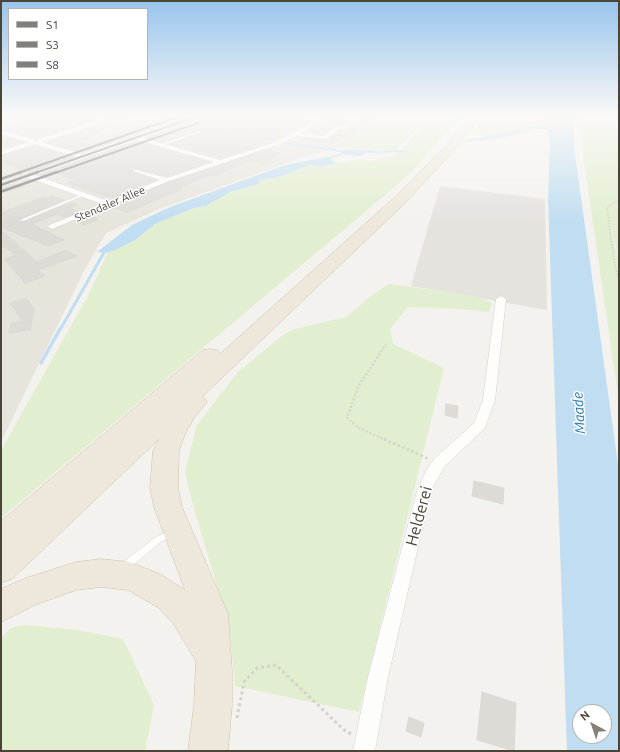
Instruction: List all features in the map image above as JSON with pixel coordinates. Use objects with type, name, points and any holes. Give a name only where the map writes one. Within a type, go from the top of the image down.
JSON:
[{"type":"highway","points":[[1,539],[402,184],[435,152]]},
{"type":"highway","points":[[1,569],[400,200],[446,152]]},
{"type":"highway","points":[[208,751],[213,705],[211,614],[168,507],[164,488],[164,469],[166,451],[172,434],[184,413],[216,379],[220,365]]},
{"type":"highway","points":[[1,606],[26,593],[76,576],[101,573],[129,576],[149,584],[170,597],[185,612],[213,656]]},
{"type":"street","points":[[68,152],[84,157]]},
{"type":"street","points":[[1,185],[98,152]]},
{"type":"street","points":[[189,152],[220,162]]},
{"type":"street","name":"Stendaler Allee","points":[[52,227],[167,180],[250,152]]},
{"type":"street","name":"Stendaler Allee","points":[[135,170],[167,180]]},
{"type":"street","points":[[28,176],[109,204]]},
{"type":"street","name":"Helderei","points":[[365,747],[378,677],[424,491],[431,475],[439,463],[480,426],[489,400],[501,299]]},
{"type":"lane","points":[[22,220],[83,195]]},
{"type":"lane","points":[[119,575],[130,562],[147,548],[159,539],[177,530]]},
{"type":"path","points":[[619,200],[607,207],[614,261],[619,281]]},
{"type":"path","points":[[386,344],[358,387],[347,418],[359,428],[439,463]]},
{"type":"path","points":[[236,724],[244,682],[257,668],[276,665],[343,729],[365,747]]},
{"type":"shaded area","points":[[1,152],[321,152],[306,156],[159,209],[106,233],[84,271],[1,442]]},
{"type":"shaded area","points":[[440,186],[545,199],[547,310],[411,286]]},
{"type":"green space","points":[[399,152],[429,152],[411,173],[1,518],[1,450],[89,294],[108,252],[135,240],[155,224],[194,208],[206,206],[230,192],[259,184],[260,180],[279,177],[309,165],[321,167],[361,159],[370,161],[396,155]]},
{"type":"green space","points":[[583,152],[619,152],[619,258],[606,209],[619,263],[619,402]]},
{"type":"green space","points":[[389,284],[476,296],[492,303],[489,312],[460,309],[408,307],[390,329],[393,344],[444,368],[359,712],[235,686],[230,630],[193,505],[185,472],[197,425],[238,372],[283,335],[295,329],[346,317],[370,297]]},
{"type":"green space","points":[[25,625],[76,630],[123,639],[154,705],[145,751],[1,751],[1,638],[11,628]]},
{"type":"water","points":[[340,152],[379,152],[387,154],[366,153],[360,156],[346,155]]},
{"type":"water","name":"Maade","points":[[550,152],[575,152],[619,472],[619,751],[567,751],[548,199]]},
{"type":"water","points":[[327,157],[337,163],[321,167],[309,165],[279,177],[260,180],[259,184],[230,192],[206,206],[194,208],[155,224],[135,240],[117,249],[106,253],[97,252],[132,225],[170,207],[285,165]]},
{"type":"building","points":[[14,152],[55,152],[71,157],[29,172],[1,162],[1,156]]},
{"type":"building","points":[[107,152],[173,152],[209,162],[167,176],[132,168],[133,172],[156,180],[112,198],[69,184],[69,182],[81,182],[57,173],[46,177],[40,175]]},
{"type":"building","points":[[199,152],[239,152],[220,158]]},
{"type":"building","points":[[260,152],[273,152],[280,154],[263,163],[252,160],[214,176],[209,175],[179,188],[182,189],[128,212],[115,208],[127,202],[123,201],[170,182]]},
{"type":"building","points":[[16,184],[23,186],[1,193],[1,188]]},
{"type":"building","points":[[53,196],[64,200],[19,219],[19,221],[24,222],[71,203],[77,205],[70,208],[79,212],[65,217],[57,214],[31,224],[64,240],[48,246],[1,227],[1,213],[44,197],[48,198]]},
{"type":"building","points":[[89,216],[98,219],[84,225],[75,221]]},
{"type":"building","points":[[1,230],[37,262],[65,250],[77,256],[39,270],[45,276],[25,283],[4,259],[16,255],[1,245]]},
{"type":"building","points":[[26,298],[34,309],[30,331],[9,333],[11,323],[23,321],[10,303]]},
{"type":"building","points":[[446,404],[458,406],[457,418],[445,415]]},
{"type":"building","points":[[474,481],[504,488],[503,504],[472,496]]},
{"type":"building","points":[[482,692],[516,703],[514,751],[477,740]]},
{"type":"building","points":[[409,717],[424,723],[421,737],[406,731]]},
{"type":"waterway","points":[[325,159],[346,153]]},
{"type":"waterway","points":[[60,330],[106,249]]},
{"type":"waterway","points":[[41,363],[60,329]]},
{"type":"transit line","name":"S8","points":[[1,179],[77,152]]},
{"type":"transit line","name":"S1","points":[[1,185],[95,152]]},
{"type":"transit line","name":"S3","points":[[3,191],[115,152]]}]
